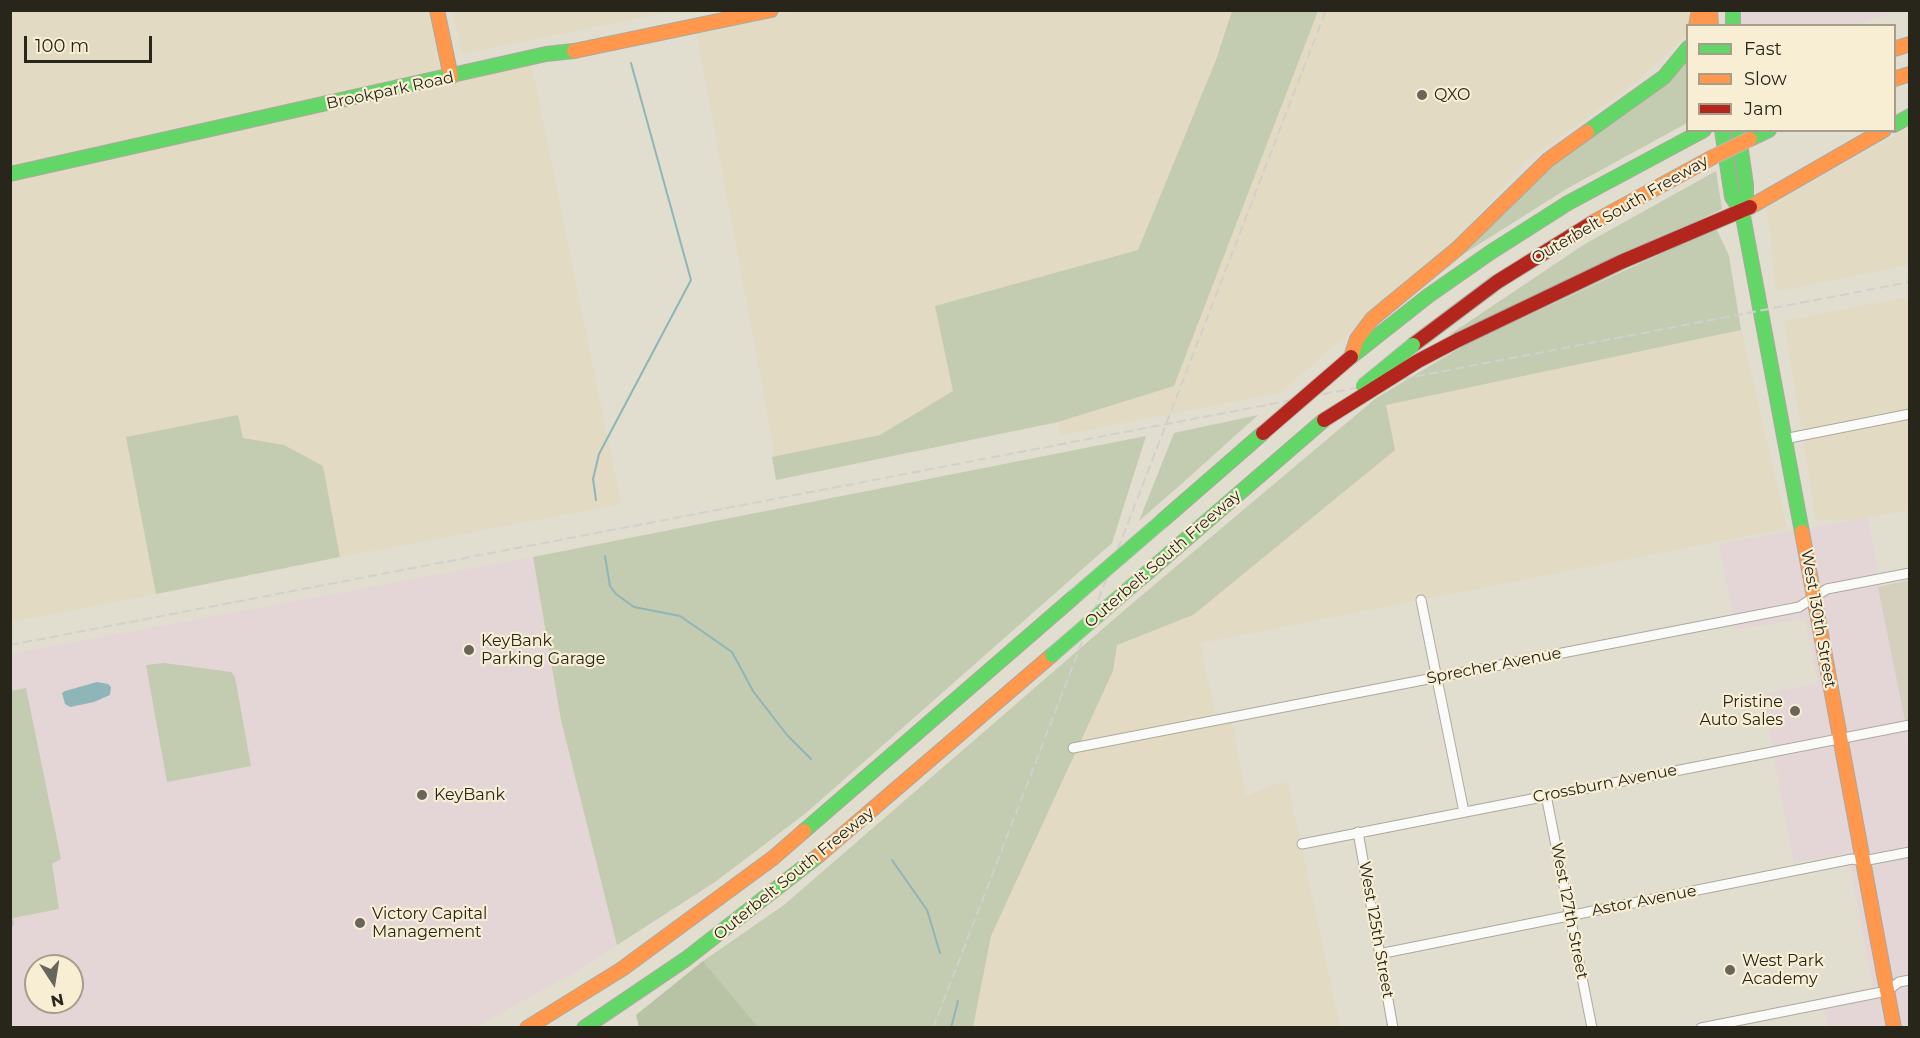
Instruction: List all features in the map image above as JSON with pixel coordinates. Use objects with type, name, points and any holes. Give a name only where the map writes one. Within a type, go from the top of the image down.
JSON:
[{"type":"main road","points":[[437,10],[451,77]]},
{"type":"main road","name":"Brookpark Road","points":[[10,174],[546,54],[580,51],[771,10]]},
{"type":"main road","points":[[1351,357],[1357,339],[1372,319],[1457,249],[1548,160],[1664,76],[1686,50]]},
{"type":"main road","points":[[1896,124],[1910,116]]},
{"type":"main road","name":"Outerbelt South Freeway","points":[[527,1028],[622,969],[773,858],[1351,357],[1428,296],[1568,203],[1700,132]]},
{"type":"main road","name":"West 130th Street","points":[[1722,132],[1732,197],[1742,211],[1894,1028]]},
{"type":"main road","name":"West 130th Street","points":[[1738,132],[1746,185],[1746,202],[1742,211]]},
{"type":"main road","name":"Outerbelt South Freeway","points":[[584,1028],[686,959],[786,884],[1413,345],[1497,282],[1564,238],[1713,157],[1765,132]]},
{"type":"main road","points":[[1322,421],[1418,361],[1458,340],[1688,232],[1742,211],[1880,132]]},
{"type":"street","points":[[1784,439],[1910,414]]},
{"type":"street","name":"Sprecher Avenue","points":[[1073,748],[1799,607],[1827,589],[1910,573]]},
{"type":"street","points":[[1421,600],[1464,812]]},
{"type":"street","name":"Crossburn Avenue","points":[[1302,844],[1910,726]]},
{"type":"street","name":"West 127th Street","points":[[1546,795],[1592,1028]]},
{"type":"street","name":"West 125th Street","points":[[1358,832],[1393,1028]]},
{"type":"street","name":"Astor Avenue","points":[[1380,954],[1852,859],[1863,861],[1910,852]]},
{"type":"street","points":[[1701,1028],[1887,991],[1899,982],[1910,980]]},
{"type":"shaded area","points":[[453,10],[673,11],[462,54]]},
{"type":"shaded area","points":[[796,10],[1232,11],[1216,60],[1138,250],[935,306],[954,391],[880,435],[772,457],[774,449],[696,31]]},
{"type":"shaded area","points":[[11,11],[428,11],[441,73],[529,53],[621,504],[340,557],[323,466],[284,445],[243,438],[238,415],[126,438],[156,594],[11,622]]},
{"type":"shaded area","points":[[1318,11],[1705,11],[1694,24],[1686,24],[1684,37],[1640,79],[1526,161],[1453,244],[1279,393],[1061,435],[1058,422],[1174,386]]},
{"type":"shaded area","points":[[1737,11],[1897,11],[1860,24],[1737,24]]},
{"type":"shaded area","points":[[1909,128],[1909,265],[1776,291],[1767,207]]},
{"type":"shaded area","points":[[1909,297],[1909,510],[1860,519],[1816,520],[1784,321]]},
{"type":"shaded area","points":[[1741,330],[1787,528],[1200,643],[1215,713],[1232,722],[1246,796],[1287,780],[1340,1027],[973,1028],[991,936],[1113,671],[1117,645],[1193,615],[1386,405]]},
{"type":"shaded area","points":[[1868,518],[1909,745],[1909,1027],[1828,1027],[1822,997],[1873,987],[1848,853],[1794,863],[1775,763],[1763,694],[1818,683],[1805,618],[1736,630],[1719,544]]},
{"type":"shaded area","points":[[533,557],[561,720],[715,882],[572,974],[474,1027],[11,1028],[11,654]]},
{"type":"shaded area","points":[[1909,580],[1910,720],[1905,721],[1878,587]]},
{"type":"green space","points":[[1232,11],[1318,11],[1174,386],[1058,422],[776,480],[772,457],[880,435],[953,391],[935,306],[1138,250],[1216,60]]},
{"type":"green space","points":[[1686,58],[1686,124],[1568,188],[1465,253],[1463,250],[1534,180]]},
{"type":"green space","points":[[1716,171],[1722,209],[1458,335],[1449,335],[1585,244]]},
{"type":"green space","points":[[1716,228],[1729,256],[1741,330],[1386,405],[1395,450],[1193,615],[1117,645],[1113,671],[991,936],[973,1027],[758,1027],[703,961],[784,905],[1128,607],[1375,399],[1463,346]]},
{"type":"green space","points":[[238,415],[243,438],[284,445],[323,466],[340,557],[156,594],[126,437]]},
{"type":"green space","points":[[1258,415],[1187,479],[1139,521],[1174,433]]},
{"type":"green space","points":[[1146,436],[1112,543],[806,813],[715,882],[617,945],[561,720],[533,557]]},
{"type":"green space","points":[[164,663],[231,672],[235,677],[251,766],[167,782],[146,665]]},
{"type":"green space","points":[[26,688],[61,859],[52,864],[59,909],[13,918],[14,924],[11,929],[11,691]]},
{"type":"green space","points":[[703,961],[758,1027],[639,1027],[636,1015]]},
{"type":"water","points":[[97,682],[108,684],[111,687],[110,695],[94,702],[70,707],[65,704],[62,693]]},
{"type":"waterway","points":[[596,500],[593,479],[599,454],[691,280],[631,63]]},
{"type":"waterway","points":[[605,556],[610,586],[616,594],[634,607],[680,616],[732,652],[753,691],[787,735],[811,759]]},
{"type":"waterway","points":[[892,860],[927,910],[940,953]]},
{"type":"waterway","points":[[951,1028],[958,1001]]},
{"type":"railway","points":[[933,1028],[1326,10]]},
{"type":"railway","points":[[10,645],[1910,282]]},
{"type":"traffic: fast","points":[[1733,10],[1733,24]]},
{"type":"traffic: fast","points":[[1587,132],[1664,77],[1686,50]]},
{"type":"traffic: fast","points":[[10,174],[546,54],[574,51]]},
{"type":"traffic: fast","points":[[1896,124],[1910,116]]},
{"type":"traffic: fast","points":[[1352,356],[1428,296],[1491,252],[1568,203],[1700,132]]},
{"type":"traffic: fast","points":[[1722,132],[1732,197],[1742,211],[1802,532]]},
{"type":"traffic: fast","points":[[1738,132],[1746,185],[1746,203],[1742,211]]},
{"type":"traffic: fast","points":[[1750,139],[1765,132]]},
{"type":"traffic: fast","points":[[1363,386],[1413,345]]},
{"type":"traffic: fast","points":[[1140,579],[1324,420]]},
{"type":"traffic: fast","points":[[1162,521],[1263,433]]},
{"type":"traffic: fast","points":[[1074,597],[1162,521]]},
{"type":"traffic: fast","points":[[1052,655],[1140,579]]},
{"type":"traffic: fast","points":[[804,831],[1074,597]]},
{"type":"traffic: fast","points":[[584,1028],[686,959],[818,856]]},
{"type":"traffic: slow","points":[[437,10],[451,77]]},
{"type":"traffic: slow","points":[[574,51],[771,10]]},
{"type":"traffic: slow","points":[[1696,24],[1699,10]]},
{"type":"traffic: slow","points":[[1710,10],[1711,24]]},
{"type":"traffic: slow","points":[[1896,48],[1910,44]]},
{"type":"traffic: slow","points":[[1896,78],[1910,74]]},
{"type":"traffic: slow","points":[[1351,357],[1357,339],[1372,319],[1457,249],[1548,160],[1587,132]]},
{"type":"traffic: slow","points":[[1750,207],[1881,132]]},
{"type":"traffic: slow","points":[[1713,157],[1750,139]]},
{"type":"traffic: slow","points":[[1592,223],[1713,157]]},
{"type":"traffic: slow","points":[[1802,532],[1894,1028]]},
{"type":"traffic: slow","points":[[818,856],[1052,655]]},
{"type":"traffic: slow","points":[[527,1028],[622,969],[773,858],[804,831]]},
{"type":"traffic: jam","points":[[1458,340],[1621,262],[1750,207]]},
{"type":"traffic: jam","points":[[1413,345],[1497,282],[1592,223]]},
{"type":"traffic: jam","points":[[1324,420],[1418,361],[1458,340]]},
{"type":"traffic: jam","points":[[1263,433],[1351,357]]},
{"type":"place","name":"QXO","points":[[1422,95]]},
{"type":"place","name":"KeyBank Parking Garage","points":[[469,650]]},
{"type":"place","name":"Pristine Auto Sales","points":[[1795,711]]},
{"type":"place","name":"KeyBank","points":[[422,795]]},
{"type":"place","name":"Victory Capital Management","points":[[360,923]]},
{"type":"place","name":"West Park Academy","points":[[1730,970]]}]
